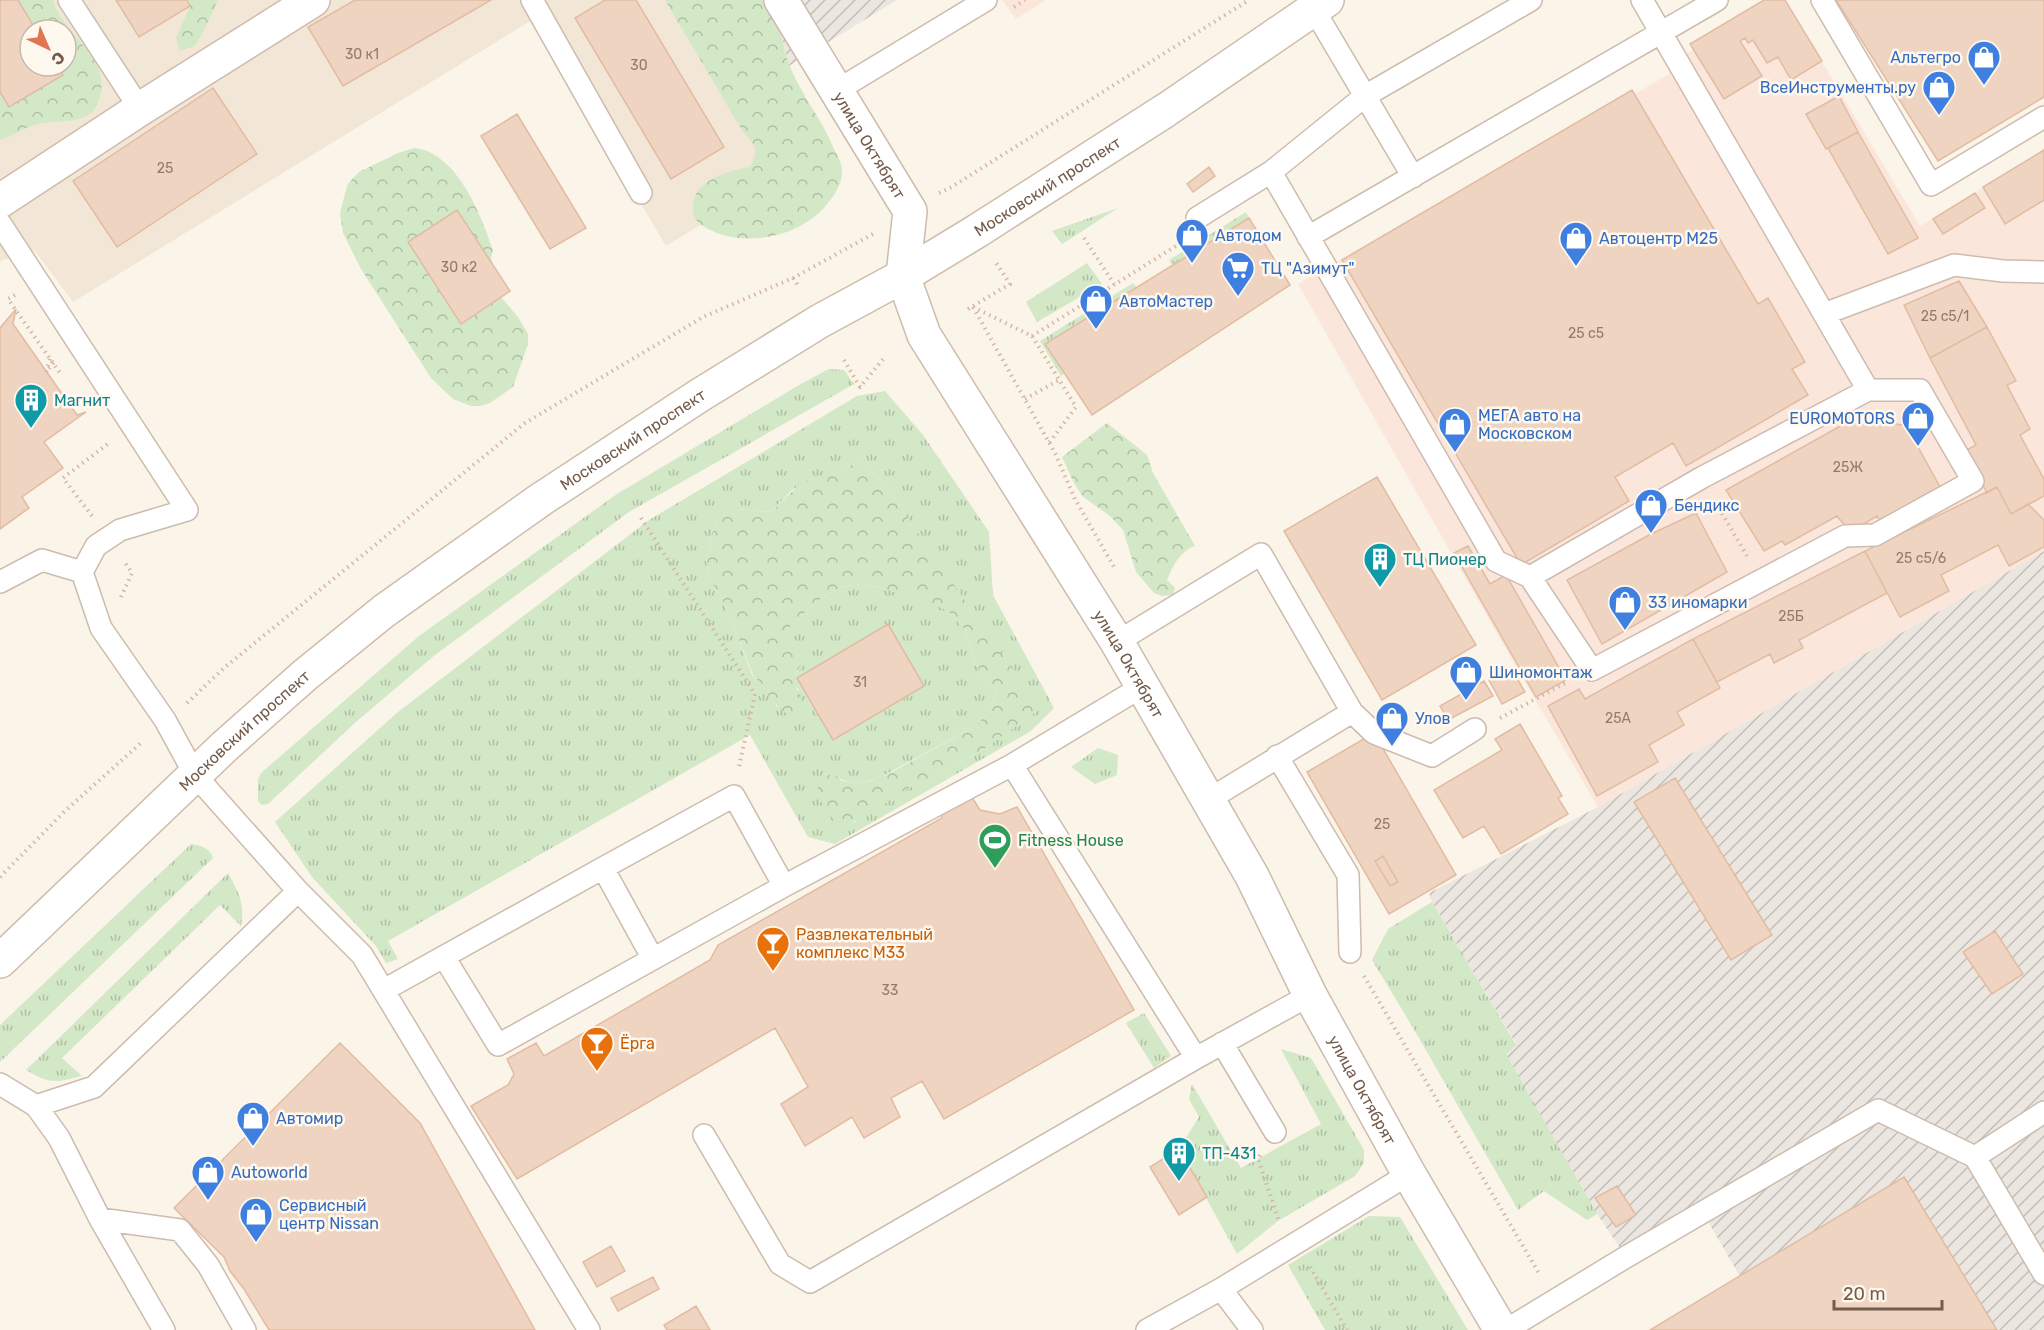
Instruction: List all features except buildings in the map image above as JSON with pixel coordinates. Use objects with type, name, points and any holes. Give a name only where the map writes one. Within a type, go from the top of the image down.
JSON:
[{"type":"street","points":[[0,201],[313,0]]},
{"type":"street","name":"улица Октябрят","points":[[781,0],[910,211],[903,276],[924,335],[1143,686],[1252,876],[1310,995],[1409,1174],[1500,1330]]},
{"type":"street","name":"Московский проспект","points":[[0,962],[195,775],[305,675],[384,610],[540,500],[710,389],[820,321],[903,276],[977,231],[1166,110],[1320,4]]},
{"type":"lane","points":[[69,0],[140,109]]},
{"type":"lane","points":[[532,0],[641,193]]},
{"type":"lane","points":[[836,91],[986,0]]},
{"type":"lane","points":[[1197,218],[1271,172],[1365,96],[1531,0]]},
{"type":"lane","points":[[1642,0],[1868,390]]},
{"type":"lane","points":[[1308,237],[1718,0]]},
{"type":"lane","points":[[1822,0],[1931,185],[2044,117]]},
{"type":"lane","points":[[1320,4],[1365,96],[1413,177]]},
{"type":"lane","points":[[1271,172],[1496,561],[1530,577],[1592,670],[1845,536],[1875,535],[1973,481],[1920,390],[1868,390],[1701,478],[1530,577]]},
{"type":"lane","points":[[0,223],[187,510],[120,530],[96,546],[82,572],[101,628],[165,720],[195,775],[298,891],[362,955],[589,1330]]},
{"type":"lane","points":[[1824,314],[1954,265],[2003,271],[2044,272]]},
{"type":"lane","points":[[1117,642],[1261,554],[1352,712],[1374,734],[1432,756],[1475,729]]},
{"type":"lane","points":[[0,582],[42,560],[82,572]]},
{"type":"lane","points":[[444,957],[498,1045],[784,886],[1012,765],[1143,686]]},
{"type":"lane","points":[[1208,800],[1352,712]]},
{"type":"lane","points":[[1277,756],[1348,875],[1350,952]]},
{"type":"lane","points":[[1012,765],[1196,1058]]},
{"type":"lane","points":[[384,990],[734,796],[784,886]]},
{"type":"lane","points":[[603,868],[653,958]]},
{"type":"lane","points":[[36,1106],[94,1087],[298,891]]},
{"type":"lane","points":[[704,1135],[780,1264],[810,1282],[1222,1043],[1310,995]]},
{"type":"lane","points":[[1222,1043],[1275,1132]]},
{"type":"lane","points":[[0,1084],[36,1106],[59,1138],[100,1219],[164,1330]]},
{"type":"lane","points":[[1506,1330],[1878,1110],[1975,1157],[2044,1274]]},
{"type":"lane","points":[[1975,1157],[2044,1112]]},
{"type":"lane","points":[[1147,1330],[1221,1289],[1409,1174]]},
{"type":"lane","points":[[100,1219],[180,1230],[208,1265],[245,1330]]},
{"type":"lane","points":[[1221,1289],[1252,1330]]},
{"type":"path","points":[[1006,12],[1025,0]]},
{"type":"path","points":[[933,196],[950,188],[1249,0]]},
{"type":"path","points":[[950,188],[953,194]]},
{"type":"path","points":[[0,877],[64,812],[165,720],[189,702],[224,668],[525,423],[703,317],[793,278],[881,230]]},
{"type":"path","points":[[1084,238],[1114,284]]},
{"type":"path","points":[[1032,336],[1176,246]]},
{"type":"path","points":[[970,308],[1010,284],[995,261]]},
{"type":"path","points":[[793,278],[799,287]]},
{"type":"path","points":[[970,308],[1032,336],[1076,407],[1049,442]]},
{"type":"path","points":[[970,308],[1049,442],[1076,499],[1117,572]]},
{"type":"path","points":[[16,309],[62,376]]},
{"type":"path","points":[[844,360],[860,387],[884,357]]},
{"type":"path","points":[[1025,399],[1059,380]]},
{"type":"path","points":[[1701,478],[1760,580]]},
{"type":"path","points":[[641,518],[755,693],[734,796]]},
{"type":"path","points":[[1475,729],[1592,670]]},
{"type":"path","points":[[1350,952],[1554,1300]]},
{"type":"path","points":[[1275,1132],[1258,1159],[1278,1221],[1297,1242],[1347,1330]]},
{"type":"shaded area","points":[[0,0],[723,0],[812,157],[666,246],[532,20],[73,302],[35,251],[0,261]]},
{"type":"shaded area","points":[[766,0],[897,0],[789,66],[783,41]]},
{"type":"shaded area","points":[[1002,0],[1046,0],[1016,19]]},
{"type":"shaded area","points":[[1764,0],[1785,0],[1920,226],[2044,150],[2044,551],[1598,807],[1298,284],[1632,90],[1635,94],[1669,74],[1671,63],[1694,49],[1690,44]]},
{"type":"shaded area","points":[[2044,551],[2044,1330],[1771,1330],[1706,1218],[1626,1257],[1597,1214],[1505,1054],[1516,1044],[1432,902],[1429,893],[1598,807]]},
{"type":"green space","points":[[0,0],[53,0],[61,18],[18,18],[18,78],[78,78],[78,39],[94,61],[101,77],[98,103],[92,112],[76,120],[34,125],[0,140]]},
{"type":"green space","points":[[187,0],[218,0],[197,43],[193,47],[180,51],[176,38],[190,6]]},
{"type":"green space","points":[[665,0],[766,0],[780,31],[793,74],[825,130],[842,166],[842,176],[835,193],[823,209],[808,221],[784,233],[743,238],[717,233],[703,226],[696,219],[693,204],[700,189],[724,174],[750,167],[755,156],[755,148],[743,132]]},
{"type":"green space","points":[[414,148],[429,152],[443,161],[465,187],[482,220],[493,250],[491,258],[501,297],[518,317],[528,334],[528,344],[513,387],[490,403],[481,406],[471,406],[453,399],[431,378],[361,269],[343,233],[340,213],[347,186],[353,178],[359,172],[398,153]]},
{"type":"green space","points":[[1118,208],[1062,244],[1052,231]]},
{"type":"green space","points":[[1246,212],[1249,218],[1172,265],[1169,260]]},
{"type":"green space","points":[[1087,263],[1102,284],[1037,322],[1026,302]]},
{"type":"green space","points":[[1133,283],[1137,288],[1045,343],[1064,374],[1061,376],[1040,341]]},
{"type":"green space","points":[[829,369],[844,370],[854,384],[629,512],[435,655],[357,721],[268,804],[262,805],[258,801],[258,780],[261,773],[419,636],[617,494]]},
{"type":"green space","points":[[885,391],[923,435],[989,532],[993,595],[1054,708],[1031,731],[835,844],[808,837],[750,735],[388,941],[398,959],[386,963],[376,946],[312,877],[275,822],[398,712],[649,520],[857,396]],"holes":[[[859,461],[883,482],[1039,709],[984,749],[927,781],[906,789],[854,823],[836,776],[857,783],[879,778],[977,725],[992,708],[996,691],[978,668],[965,630],[945,609],[891,590],[862,584],[841,587],[815,602],[787,630],[788,639],[794,645],[800,669],[794,675],[794,684],[799,690],[777,707],[761,683],[753,677],[720,595],[710,579],[706,560],[717,522],[737,509],[771,512],[792,490],[811,479],[831,476]]]},
{"type":"green space","points":[[1107,423],[1147,455],[1153,473],[1195,546],[1181,555],[1169,575],[1167,580],[1175,588],[1173,595],[1162,596],[1154,593],[1136,572],[1123,530],[1110,516],[1082,496],[1062,457]]},
{"type":"green space","points":[[859,461],[883,482],[1040,709],[984,749],[927,781],[906,789],[863,819],[844,825],[835,821],[825,810],[818,794],[818,786],[822,779],[829,775],[836,776],[842,781],[856,783],[871,781],[892,772],[977,725],[992,708],[996,691],[978,668],[965,630],[945,609],[882,588],[862,584],[841,587],[815,602],[787,630],[800,657],[801,663],[794,675],[802,707],[796,714],[787,714],[771,700],[761,683],[754,677],[720,595],[710,579],[706,560],[717,522],[725,513],[737,509],[771,512],[801,483],[820,476],[831,476]]},
{"type":"green space","points":[[1098,748],[1118,755],[1117,775],[1095,784],[1071,767]]},
{"type":"green space","points":[[191,844],[204,848],[213,858],[0,1062],[0,1025]]},
{"type":"green space","points":[[228,873],[240,898],[241,926],[220,905],[62,1058],[82,1076],[52,1081],[26,1070]]},
{"type":"green space","points":[[1432,902],[1516,1045],[1506,1054],[1597,1214],[1587,1220],[1544,1191],[1518,1210],[1372,960],[1388,929]]},
{"type":"green space","points":[[1144,1013],[1171,1056],[1154,1068],[1126,1023]]},
{"type":"green space","points":[[1281,1049],[1311,1058],[1364,1150],[1364,1163],[1355,1176],[1278,1221],[1237,1254],[1179,1149],[1199,1117],[1189,1099],[1192,1084],[1241,1168],[1321,1124]]},
{"type":"green space","points":[[1369,1216],[1400,1217],[1468,1330],[1325,1330],[1288,1265]]},
{"type":"place","name":"Альтегро","points":[[1984,86]]},
{"type":"place","name":"ВсеИнструменты.ру","points":[[1939,116]]},
{"type":"place","name":"Автодом","points":[[1192,264]]},
{"type":"place","name":"Автоцентр М25","points":[[1576,267]]},
{"type":"place","name":"ТЦ \"Азимут\"","points":[[1238,297]]},
{"type":"place","name":"АвтоМастер","points":[[1096,330]]},
{"type":"place","name":"Магнит","points":[[31,429]]},
{"type":"place","name":"EUROMOTORS","points":[[1918,447]]},
{"type":"place","name":"МЕГА авто на Московском","points":[[1455,453]]},
{"type":"place","name":"Бендикс","points":[[1651,534]]},
{"type":"place","name":"ТЦ Пионер","points":[[1380,588]]},
{"type":"place","name":"33 иномарки","points":[[1625,631]]},
{"type":"place","name":"Шиномонтаж","points":[[1466,701]]},
{"type":"place","name":"Улов","points":[[1392,747]]},
{"type":"place","name":"Fitness House","points":[[995,869]]},
{"type":"place","name":"Развлекательный комплекс М33","points":[[773,972]]},
{"type":"place","name":"Ёрга","points":[[597,1072]]},
{"type":"place","name":"Автомир","points":[[253,1147]]},
{"type":"place","name":"ТП-431","points":[[1179,1182]]},
{"type":"place","name":"Autoworld","points":[[208,1201]]},
{"type":"place","name":"Сервисный центр Nissan","points":[[256,1243]]}]
